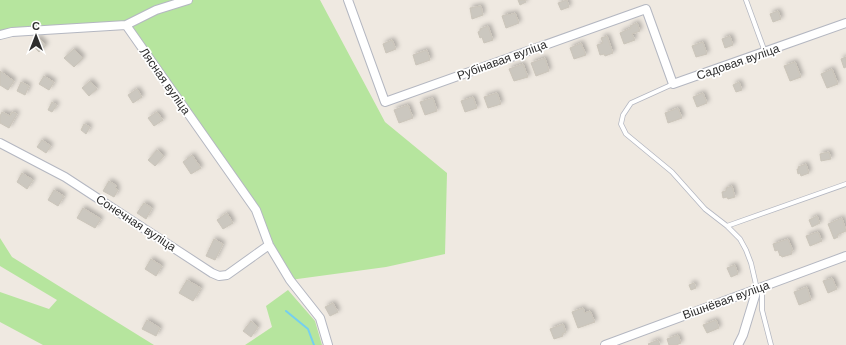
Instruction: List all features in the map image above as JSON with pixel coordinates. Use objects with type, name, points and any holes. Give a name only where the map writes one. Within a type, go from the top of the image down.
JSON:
[{"type":"street","points":[[0,34],[126,25],[156,10],[188,0]]},
{"type":"street","name":"Рубінавая вуліца","points":[[348,0],[385,102],[646,9],[673,84]]},
{"type":"street","name":"Садовая вуліца","points":[[673,84],[846,23]]},
{"type":"street","name":"Лясная вуліца","points":[[126,25],[256,210],[269,245],[290,280],[320,318],[328,345]]},
{"type":"street","name":"Сонечная вуліца","points":[[0,143],[65,177],[212,273],[219,276],[227,275],[269,245]]},
{"type":"street","name":"Вішнёвая вуліца","points":[[605,345],[846,256]]},
{"type":"street","points":[[738,345],[743,335],[759,288]]},
{"type":"lane","points":[[746,0],[765,52]]},
{"type":"lane","name":"Садовая вуліца","points":[[673,84],[631,103],[623,115],[621,124],[626,134],[672,172],[705,209],[727,226]]},
{"type":"lane","points":[[771,345],[762,310],[759,288],[751,263],[740,239],[727,226],[846,184]]},
{"type":"green space","points":[[0,0],[320,0],[385,122],[447,173],[445,254],[386,267],[290,280],[256,210],[127,25],[0,33]]},
{"type":"green space","points":[[0,238],[12,257],[154,345],[43,345],[0,322],[0,292],[49,309],[57,300],[0,266]]},
{"type":"green space","points":[[288,290],[315,321],[322,345],[245,345],[272,327],[266,306]]},
{"type":"building","points":[[518,0],[525,0],[526,2],[520,5]]},
{"type":"building","points":[[567,0],[569,7],[561,10],[558,3]]},
{"type":"building","points":[[481,6],[483,15],[472,19],[470,8]]},
{"type":"building","points":[[778,11],[781,19],[773,22],[770,14]]},
{"type":"building","points":[[515,13],[519,23],[506,28],[502,16]]},
{"type":"building","points":[[637,23],[640,31],[632,34],[635,40],[624,44],[620,33],[631,28],[630,26]]},
{"type":"building","points":[[488,26],[493,40],[484,43],[478,32],[480,29]]},
{"type":"building","points":[[607,36],[613,53],[605,56],[604,54],[600,55],[597,45],[603,43],[601,38]]},
{"type":"building","points":[[730,36],[733,45],[725,48],[722,39]]},
{"type":"building","points":[[38,37],[46,45],[39,52],[31,44]]},
{"type":"building","points":[[392,40],[396,49],[386,53],[383,44]]},
{"type":"building","points":[[703,42],[707,54],[696,57],[692,46]]},
{"type":"building","points":[[581,43],[586,55],[574,59],[570,48]]},
{"type":"building","points":[[74,49],[83,58],[74,67],[64,58]]},
{"type":"building","points":[[427,50],[430,60],[416,65],[413,55]]},
{"type":"building","points":[[846,57],[846,67],[844,68],[841,59]]},
{"type":"building","points":[[545,58],[549,71],[536,76],[531,63]]},
{"type":"building","points":[[795,62],[801,77],[790,81],[784,66]]},
{"type":"building","points":[[523,64],[528,77],[514,81],[509,69]]},
{"type":"building","points":[[832,69],[838,84],[827,88],[821,74]]},
{"type":"building","points":[[0,71],[14,81],[8,90],[0,85]]},
{"type":"building","points":[[44,76],[54,82],[49,90],[39,84]]},
{"type":"building","points":[[90,81],[97,89],[89,96],[82,88]]},
{"type":"building","points":[[21,82],[29,86],[25,95],[17,91]]},
{"type":"building","points":[[739,82],[742,90],[736,92],[733,85]]},
{"type":"building","points":[[137,89],[142,97],[133,103],[128,95]]},
{"type":"building","points":[[497,93],[501,104],[488,108],[484,97]]},
{"type":"building","points":[[703,93],[707,103],[697,107],[693,97]]},
{"type":"building","points":[[473,97],[477,108],[465,112],[461,101]]},
{"type":"building","points":[[433,98],[437,111],[425,115],[420,102]]},
{"type":"building","points":[[52,102],[57,105],[52,112],[48,110]]},
{"type":"building","points":[[408,105],[413,118],[399,123],[394,110]]},
{"type":"building","points":[[678,108],[682,118],[668,123],[665,113]]},
{"type":"building","points":[[2,112],[10,116],[12,112],[17,114],[9,128],[0,123],[0,116]]},
{"type":"building","points":[[157,112],[163,120],[154,126],[148,118]]},
{"type":"building","points":[[84,124],[90,127],[86,134],[81,130]]},
{"type":"building","points":[[42,140],[51,146],[46,153],[37,147]]},
{"type":"building","points":[[157,150],[164,156],[155,166],[148,160]]},
{"type":"building","points":[[829,152],[831,159],[821,161],[820,154]]},
{"type":"building","points":[[192,155],[201,168],[191,174],[183,162]]},
{"type":"building","points":[[806,164],[809,173],[801,176],[800,173],[798,174],[797,169],[799,169],[798,167]]},
{"type":"building","points":[[22,173],[33,180],[27,189],[17,182]]},
{"type":"building","points":[[109,181],[117,186],[115,188],[118,190],[114,197],[103,191]]},
{"type":"building","points":[[732,186],[735,197],[728,199],[727,197],[723,198],[722,192],[726,191],[726,188]]},
{"type":"building","points":[[54,190],[64,196],[58,206],[48,200]]},
{"type":"building","points":[[144,203],[152,208],[146,219],[137,213]]},
{"type":"building","points":[[83,208],[101,219],[95,228],[77,218]]},
{"type":"building","points":[[227,213],[233,223],[223,229],[217,220]]},
{"type":"building","points":[[817,216],[820,223],[812,227],[809,220]]},
{"type":"building","points":[[842,218],[846,231],[837,235],[838,237],[834,239],[828,224]]},
{"type":"building","points":[[818,232],[822,241],[810,246],[806,236]]},
{"type":"building","points":[[214,239],[223,244],[215,260],[206,256]]},
{"type":"building","points":[[788,239],[793,251],[791,251],[792,254],[782,257],[781,255],[780,256],[778,250],[775,251],[773,244]]},
{"type":"building","points":[[151,259],[162,266],[156,276],[145,269]]},
{"type":"building","points":[[735,265],[738,274],[731,277],[727,268]]},
{"type":"building","points":[[832,278],[837,289],[828,293],[823,281]]},
{"type":"building","points":[[187,280],[201,288],[193,301],[179,293]]},
{"type":"building","points":[[694,283],[696,288],[691,290],[689,285]]},
{"type":"building","points":[[807,287],[811,300],[799,305],[794,292]]},
{"type":"building","points":[[333,303],[338,312],[330,316],[325,307]]},
{"type":"building","points":[[583,308],[585,313],[590,311],[595,322],[578,328],[572,312]]},
{"type":"building","points":[[147,320],[160,328],[156,336],[142,329]]},
{"type":"building","points":[[716,320],[719,328],[707,333],[703,325]]},
{"type":"building","points":[[251,321],[258,327],[251,337],[243,331]]},
{"type":"building","points":[[563,324],[566,332],[562,334],[563,336],[554,339],[550,329]]},
{"type":"building","points":[[678,335],[681,343],[669,345],[667,339]]},
{"type":"building","points":[[658,340],[660,345],[648,344]]},
{"type":"waterway","points":[[286,311],[308,329],[314,345]]}]
